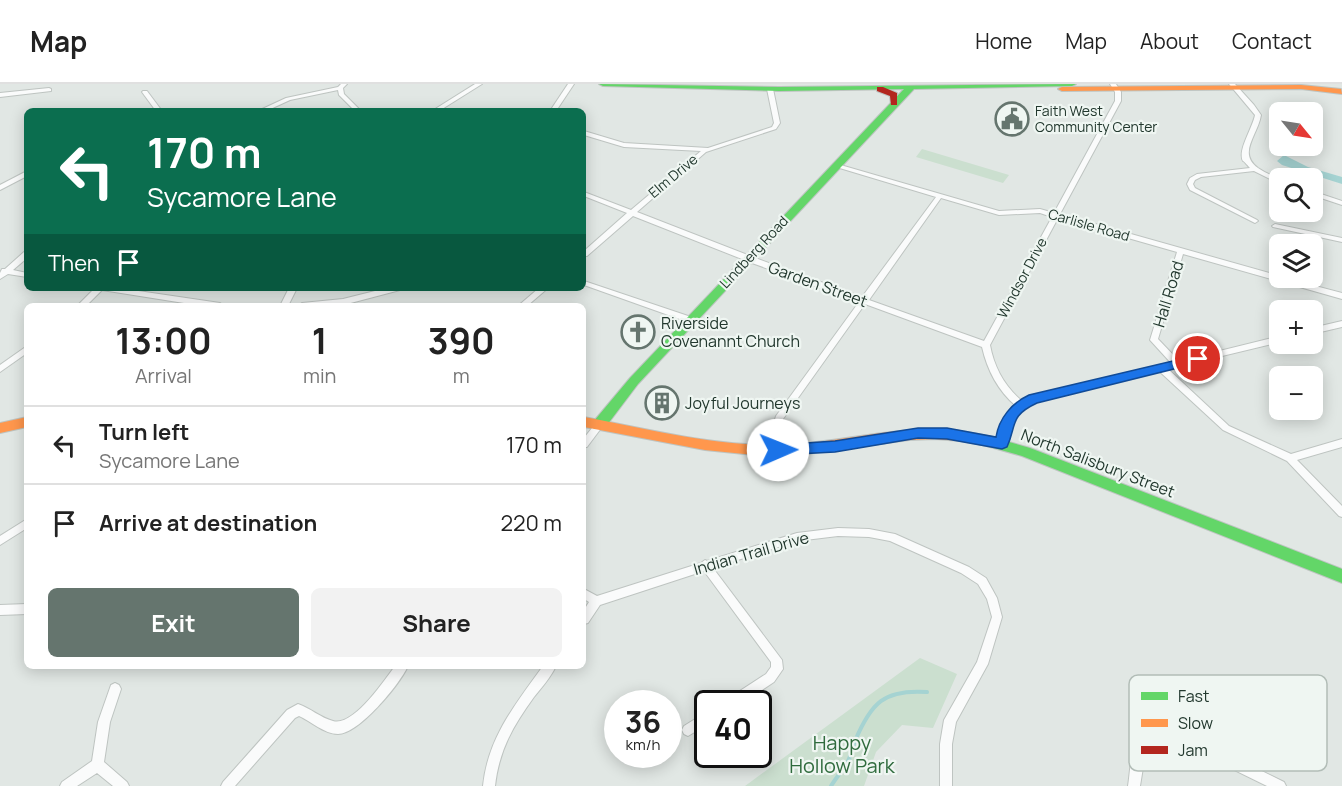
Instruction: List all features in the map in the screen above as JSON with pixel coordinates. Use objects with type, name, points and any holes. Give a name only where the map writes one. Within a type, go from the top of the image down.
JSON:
[{"type":"street","points":[[440,108],[479,84]]},
{"type":"street","points":[[555,108],[571,84]]},
{"type":"street","points":[[603,84],[770,89],[912,86],[936,88],[1231,86],[1316,87],[1339,90]]},
{"type":"street","points":[[960,84],[965,85]]},
{"type":"street","points":[[936,88],[965,85],[1072,84]]},
{"type":"street","points":[[268,108],[288,99],[342,86],[341,94],[355,108]]},
{"type":"street","name":"Lindberg Road","points":[[599,424],[634,381],[835,165],[912,86]]},
{"type":"street","name":"Windsor Drive","points":[[986,345],[1118,101],[1114,86]]},
{"type":"street","points":[[1231,86],[1255,109],[1258,118],[1244,153],[1246,160],[1255,169],[1269,176]]},
{"type":"street","points":[[877,88],[894,95],[894,103]]},
{"type":"street","name":"Elm Drive","points":[[586,252],[707,149],[774,128],[777,123],[770,89]]},
{"type":"street","points":[[0,95],[49,90]]},
{"type":"street","points":[[145,92],[157,108]]},
{"type":"street","points":[[586,134],[624,145],[707,149]]},
{"type":"street","name":"Carlisle Road","points":[[835,165],[999,213],[1040,211],[1342,296]]},
{"type":"street","points":[[1255,169],[1199,175],[1192,179],[1190,184],[1192,189],[1255,221]]},
{"type":"street","points":[[0,188],[24,175]]},
{"type":"street","name":"Garden Street","points":[[586,195],[748,258],[986,345]]},
{"type":"street","points":[[778,450],[776,429],[779,418],[940,195]]},
{"type":"street","points":[[1323,197],[1342,203]]},
{"type":"street","points":[[1275,226],[1342,240]]},
{"type":"street","name":"Hall Road","points":[[1177,364],[1154,340],[1181,250]]},
{"type":"street","points":[[0,277],[3,271],[24,256]]},
{"type":"street","points":[[3,271],[24,274]]},
{"type":"street","points":[[586,284],[691,320]]},
{"type":"street","points":[[84,303],[98,291]]},
{"type":"street","points":[[121,291],[200,303]]},
{"type":"street","points":[[333,303],[385,291]]},
{"type":"street","points":[[526,303],[540,291]]},
{"type":"street","points":[[1323,328],[1342,324]]},
{"type":"street","points":[[1002,443],[1008,421],[1021,405],[1034,399],[1269,342]]},
{"type":"street","points":[[986,345],[987,356],[1001,383],[1013,399],[1021,405]]},
{"type":"street","points":[[0,369],[24,352]]},
{"type":"street","points":[[1161,368],[1227,428],[1290,458],[1342,513]]},
{"type":"street","name":"North Salisbury Street","points":[[586,422],[732,447],[778,450],[835,447],[918,433],[947,434],[1002,443],[1342,576]]},
{"type":"street","points":[[0,428],[24,423]]},
{"type":"street","points":[[586,441],[599,424]]},
{"type":"street","points":[[1290,458],[1342,442]]},
{"type":"street","points":[[0,541],[24,524]]},
{"type":"street","name":"Indian Trail Drive","points":[[596,601],[797,537],[838,532],[869,533],[891,537],[965,570],[982,581],[992,598],[997,617],[982,664],[950,720],[945,761],[946,786]]},
{"type":"street","points":[[705,565],[776,660],[777,669],[770,678],[752,690]]},
{"type":"street","points":[[586,595],[596,601],[586,616]]},
{"type":"street","points":[[0,610],[24,609]]},
{"type":"street","points":[[227,786],[291,714],[298,710],[336,728],[346,727],[358,719],[400,669]]},
{"type":"street","points":[[489,786],[494,750],[548,669]]},
{"type":"street","points":[[66,786],[98,765],[104,722],[115,689]]},
{"type":"street","points":[[688,730],[694,726]]},
{"type":"street","points":[[98,765],[123,786]]},
{"type":"street","points":[[1134,786],[1136,771]]},
{"type":"street","points":[[1249,771],[1280,786]]},
{"type":"green space","points":[[922,149],[1009,175],[1003,183],[916,157]]},
{"type":"green space","name":"Happy Hollow Park","points":[[920,658],[957,674],[933,728],[902,725],[876,752],[864,786],[745,786]]},
{"type":"water","points":[[1286,156],[1311,168],[1291,168],[1277,161]]},
{"type":"water","points":[[1323,171],[1342,177],[1342,184],[1323,178]]},
{"type":"waterway","points":[[831,786],[847,763],[861,728],[873,708],[881,701],[900,693],[927,692]]},
{"type":"traffic: fast","points":[[603,84],[779,89],[1072,84]]},
{"type":"traffic: fast","points":[[599,425],[634,381],[914,84]]},
{"type":"traffic: fast","points":[[988,441],[1025,452],[1342,576]]},
{"type":"traffic: slow","points":[[1062,89],[1301,87],[1341,92]]},
{"type":"traffic: slow","points":[[586,422],[705,444],[754,450],[806,449],[909,435],[935,434],[988,441]]},
{"type":"traffic: slow","points":[[0,428],[24,423]]},
{"type":"traffic: jam","points":[[880,89],[894,95],[894,103]]},
{"type":"place","name":"Faith West Community Center","points":[[1012,119]]},
{"type":"place","name":"Riverside Covenannt Church","points":[[638,332]]},
{"type":"place","name":"Joyful Journeys","points":[[662,403]]},
{"type":"route","points":[[778,450],[835,447],[918,433],[975,437],[1002,443],[1004,430],[1014,411],[1034,399],[1198,359]]}]
